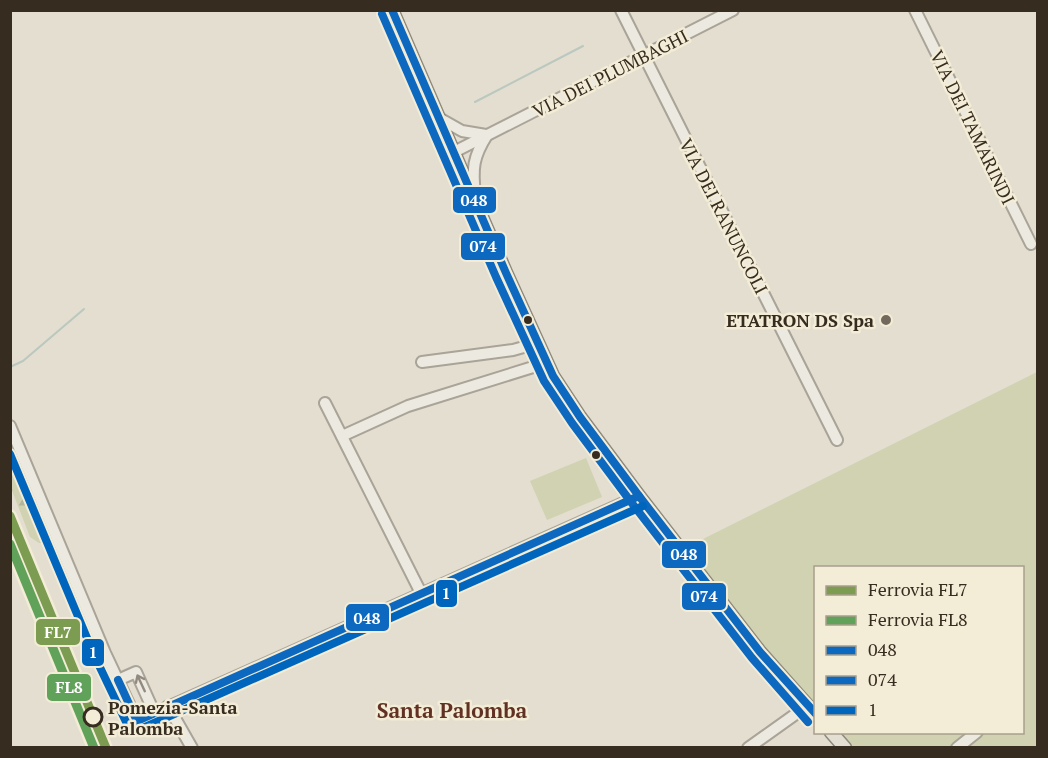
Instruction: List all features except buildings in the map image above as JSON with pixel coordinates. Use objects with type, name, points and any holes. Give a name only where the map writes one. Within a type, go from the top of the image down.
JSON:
[{"type":"main road","points":[[392,10],[546,363],[580,417],[639,496],[760,652],[811,711]]},
{"type":"main road","points":[[833,734],[845,747]]},
{"type":"street","name":"VIA DEI RANUNCOLI","points":[[621,10],[837,440]]},
{"type":"street","name":"VIA DEI PLUMBAGHI","points":[[454,152],[733,10]]},
{"type":"street","name":"VIA DEI TAMARINDI","points":[[915,10],[1031,244]]},
{"type":"street","points":[[439,118],[462,131],[487,135],[474,159],[475,201]]},
{"type":"street","points":[[422,362],[513,350],[538,343]]},
{"type":"street","points":[[342,436],[408,406],[546,363]]},
{"type":"street","points":[[325,403],[421,593]]},
{"type":"street","points":[[10,426],[137,721],[639,496]]},
{"type":"street","points":[[118,680],[136,672],[154,712]]},
{"type":"street","points":[[168,706],[192,747]]},
{"type":"street","points":[[748,747],[811,711]]},
{"type":"street","points":[[957,747],[974,734]]},
{"type":"green space","points":[[1037,372],[1037,747],[845,747],[832,734],[1024,734],[1024,566],[814,566],[814,714],[681,550]]},
{"type":"green space","points":[[11,449],[46,535],[44,542],[39,543],[30,537],[11,488]]},
{"type":"green space","points":[[586,458],[602,497],[547,520],[530,481]]},
{"type":"waterway","points":[[475,102],[583,46]]},
{"type":"waterway","points":[[10,367],[23,361],[84,309]]},
{"type":"rail line","name":"FL7","points":[[10,516],[106,748]]},
{"type":"rail line","name":"FL8","points":[[10,544],[94,748]]},
{"type":"transit line","name":"048","points":[[392,10],[553,376],[580,417],[639,496],[760,652],[814,712]]},
{"type":"transit line","name":"074","points":[[382,14],[496,277],[544,381],[631,502],[752,658],[808,722]]},
{"type":"transit line","name":"1","points":[[10,454],[95,657],[128,726],[136,731],[643,506]]},
{"type":"transit line","name":"048","points":[[118,680],[137,721],[639,496]]},
{"type":"place","name":"ETATRON DS Spa","points":[[886,320]]},
{"type":"place","name":"Pomezia-Santa Palomba","points":[[93,717]]},
{"type":"district","name":"Santa Palomba","points":[[452,710]]}]
